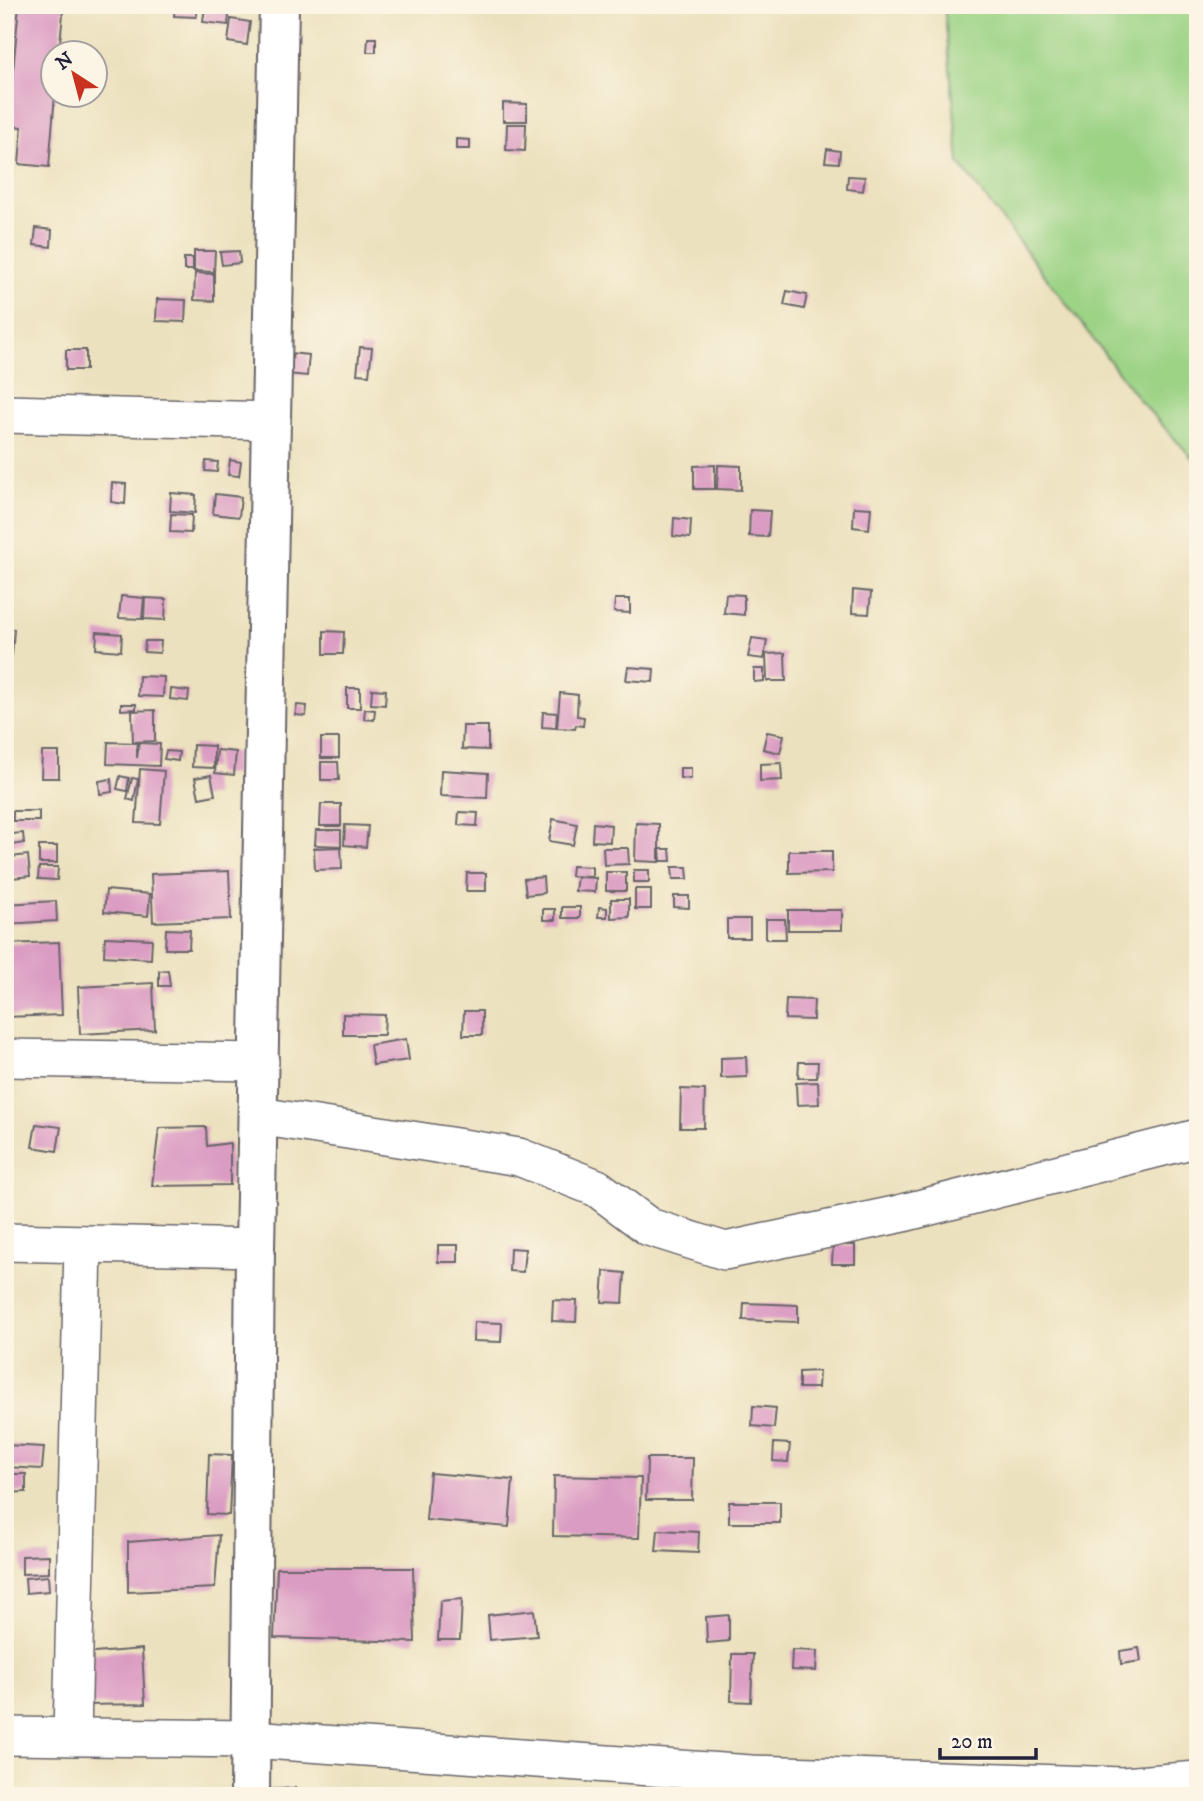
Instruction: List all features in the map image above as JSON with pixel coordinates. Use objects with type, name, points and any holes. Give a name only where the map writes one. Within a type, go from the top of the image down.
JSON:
[{"type":"street","points":[[250,1796],[255,1248],[279,5]]},
{"type":"street","points":[[5,414],[272,421]]},
{"type":"street","points":[[5,1058],[260,1062]]},
{"type":"street","points":[[259,1116],[519,1157],[597,1188],[649,1227],[725,1251],[899,1214],[1198,1138]]},
{"type":"street","points":[[5,1242],[255,1248]]},
{"type":"street","points":[[72,1737],[83,1244]]},
{"type":"street","points":[[5,1736],[251,1739],[751,1774],[1123,1786],[1198,1780]]},
{"type":"green space","points":[[944,5],[1198,5],[1198,464],[1141,402],[959,163]]},
{"type":"building","points":[[19,5],[64,5],[60,38],[38,38],[38,108],[54,108],[49,167],[19,164],[22,127],[8,126]]},
{"type":"building","points":[[175,5],[197,5],[196,17],[174,16]]},
{"type":"building","points":[[205,5],[230,5],[228,25],[203,22]]},
{"type":"building","points":[[231,19],[250,22],[247,45],[228,42]]},
{"type":"building","points":[[368,38],[376,38],[376,52],[367,52]]},
{"type":"building","points":[[503,103],[527,104],[527,121],[503,121]]},
{"type":"building","points":[[507,124],[526,124],[525,151],[506,150]]},
{"type":"building","points":[[456,139],[470,140],[470,149],[456,149]]},
{"type":"building","points":[[827,149],[840,151],[839,163],[825,162]]},
{"type":"building","points":[[848,176],[865,177],[863,191],[847,189]]},
{"type":"building","points":[[36,228],[52,230],[51,247],[34,245]]},
{"type":"building","points":[[194,251],[215,251],[214,272],[194,271]]},
{"type":"building","points":[[239,251],[240,263],[222,265],[220,252]]},
{"type":"building","points":[[184,258],[193,258],[193,270],[184,270]]},
{"type":"building","points":[[195,273],[214,274],[214,301],[194,300]]},
{"type":"building","points":[[787,291],[807,295],[804,309],[784,305]]},
{"type":"building","points":[[5,292],[10,292],[11,335],[5,335]]},
{"type":"building","points":[[157,299],[186,300],[185,322],[156,321]]},
{"type":"building","points":[[360,347],[372,348],[369,375],[357,374]]},
{"type":"building","points":[[66,350],[86,350],[86,370],[66,370]]},
{"type":"building","points":[[289,353],[309,355],[307,376],[288,374]]},
{"type":"building","points":[[230,460],[241,462],[239,476],[228,475]]},
{"type":"building","points":[[206,461],[218,462],[217,472],[205,471]]},
{"type":"building","points":[[715,465],[715,489],[694,489],[694,466]]},
{"type":"building","points":[[718,465],[741,466],[741,490],[717,489]]},
{"type":"building","points":[[112,483],[126,484],[125,504],[111,502]]},
{"type":"building","points":[[171,493],[196,495],[195,513],[170,511]]},
{"type":"building","points":[[215,494],[241,497],[239,517],[213,514]]},
{"type":"building","points":[[854,507],[871,508],[869,529],[853,527]]},
{"type":"building","points":[[750,510],[770,511],[768,537],[749,536]]},
{"type":"building","points":[[171,514],[192,515],[191,533],[170,532]]},
{"type":"building","points":[[674,518],[691,520],[690,538],[673,536]]},
{"type":"building","points":[[853,590],[871,592],[869,614],[852,613]]},
{"type":"building","points":[[726,594],[744,595],[744,615],[724,613]]},
{"type":"building","points":[[121,596],[144,598],[142,619],[119,618]]},
{"type":"building","points":[[145,598],[166,599],[165,620],[144,619]]},
{"type":"building","points":[[615,599],[630,599],[630,613],[614,612]]},
{"type":"building","points":[[5,629],[14,629],[12,655],[5,654]]},
{"type":"building","points":[[324,631],[344,632],[343,654],[324,654]]},
{"type":"building","points":[[97,632],[122,634],[121,651],[96,649]]},
{"type":"building","points":[[752,638],[767,640],[764,659],[748,657]]},
{"type":"building","points":[[145,641],[161,641],[160,653],[144,652]]},
{"type":"building","points":[[785,653],[786,681],[767,681],[766,654]]},
{"type":"building","points":[[628,667],[654,669],[653,682],[626,680]]},
{"type":"building","points":[[754,669],[764,669],[764,681],[754,682]]},
{"type":"building","points":[[139,676],[164,677],[163,697],[138,696]]},
{"type":"building","points":[[347,688],[360,688],[360,708],[347,708]]},
{"type":"building","points":[[171,689],[189,691],[188,701],[170,699]]},
{"type":"building","points":[[372,689],[386,690],[385,705],[371,704]]},
{"type":"building","points":[[560,693],[578,695],[577,716],[584,717],[583,726],[576,725],[575,729],[557,728]]},
{"type":"building","points":[[121,704],[136,704],[136,709],[121,710]]},
{"type":"building","points":[[297,705],[307,706],[306,716],[295,715]]},
{"type":"building","points":[[365,709],[375,710],[374,720],[364,719]]},
{"type":"building","points":[[155,710],[155,741],[133,742],[132,711]]},
{"type":"building","points":[[543,712],[557,713],[556,728],[542,727]]},
{"type":"building","points":[[463,726],[488,726],[488,750],[462,749]]},
{"type":"building","points":[[767,732],[784,735],[780,753],[763,749]]},
{"type":"building","points":[[321,738],[339,738],[339,758],[321,758]]},
{"type":"building","points":[[108,742],[137,743],[137,758],[139,743],[160,744],[159,766],[107,764]]},
{"type":"building","points":[[193,745],[214,746],[214,768],[192,767]]},
{"type":"building","points":[[217,750],[236,752],[234,775],[215,773]]},
{"type":"building","points":[[166,751],[179,752],[178,761],[164,759]]},
{"type":"building","points":[[42,752],[59,752],[59,778],[41,778]]},
{"type":"building","points":[[321,762],[338,762],[339,780],[321,780]]},
{"type":"building","points":[[781,763],[782,780],[760,781],[760,764]]},
{"type":"building","points":[[680,768],[691,768],[691,779],[680,778]]},
{"type":"building","points":[[140,769],[164,771],[160,824],[136,823]]},
{"type":"building","points":[[441,770],[488,773],[487,798],[440,796]]},
{"type":"building","points":[[211,775],[215,795],[199,798],[195,778]]},
{"type":"building","points":[[120,776],[129,778],[127,791],[117,789]]},
{"type":"building","points":[[132,778],[138,779],[134,801],[127,799]]},
{"type":"building","points":[[111,779],[112,792],[100,794],[99,781]]},
{"type":"building","points":[[321,804],[341,804],[341,826],[320,826]]},
{"type":"building","points":[[13,811],[39,811],[39,821],[13,821]]},
{"type":"building","points":[[459,812],[478,813],[477,826],[458,825]]},
{"type":"building","points":[[553,819],[577,824],[573,845],[549,841]]},
{"type":"building","points":[[593,823],[611,825],[610,842],[592,841]]},
{"type":"building","points":[[636,823],[659,824],[659,862],[635,861]]},
{"type":"building","points":[[345,825],[368,826],[366,847],[344,845]]},
{"type":"building","points":[[316,830],[341,830],[341,846],[315,845]]},
{"type":"building","points":[[23,833],[24,843],[12,845],[11,834]]},
{"type":"building","points":[[39,846],[57,846],[57,863],[39,863]]},
{"type":"building","points":[[341,847],[342,869],[315,870],[314,848]]},
{"type":"building","points":[[603,848],[628,848],[629,864],[604,865]]},
{"type":"building","points":[[660,849],[670,849],[671,861],[661,861]]},
{"type":"building","points":[[789,851],[832,851],[832,872],[789,873]]},
{"type":"building","points":[[28,855],[30,876],[12,878],[10,857]]},
{"type":"building","points":[[572,866],[592,867],[592,877],[571,876]]},
{"type":"building","points":[[39,867],[58,867],[57,880],[38,879]]},
{"type":"building","points":[[672,867],[687,867],[688,879],[673,879]]},
{"type":"building","points":[[634,870],[649,870],[649,882],[634,882]]},
{"type":"building","points":[[229,871],[231,919],[153,922],[151,874]]},
{"type":"building","points":[[606,872],[626,872],[626,891],[606,891]]},
{"type":"building","points":[[467,873],[486,873],[486,891],[466,891]]},
{"type":"building","points":[[543,877],[544,893],[526,895],[524,879]]},
{"type":"building","points":[[577,877],[596,878],[595,892],[575,891]]},
{"type":"building","points":[[635,889],[651,889],[651,909],[635,909]]},
{"type":"building","points":[[106,890],[150,894],[148,916],[104,912]]},
{"type":"building","points":[[674,896],[689,896],[689,908],[674,907]]},
{"type":"building","points":[[611,899],[629,899],[629,917],[611,918]]},
{"type":"building","points":[[56,901],[57,921],[5,924],[5,904]]},
{"type":"building","points":[[562,907],[580,907],[580,918],[562,918]]},
{"type":"building","points":[[599,907],[607,908],[607,917],[598,917]]},
{"type":"building","points":[[543,909],[555,909],[555,920],[543,920]]},
{"type":"building","points":[[788,910],[842,910],[842,930],[788,930]]},
{"type":"building","points":[[727,919],[750,919],[750,938],[727,938]]},
{"type":"building","points":[[766,919],[785,919],[786,939],[766,939]]},
{"type":"building","points":[[166,929],[190,930],[189,949],[165,949]]},
{"type":"building","points":[[105,937],[152,939],[151,959],[104,956]]},
{"type":"building","points":[[59,942],[62,1015],[5,1017],[5,944]]},
{"type":"building","points":[[168,970],[170,986],[159,986],[159,971]]},
{"type":"building","points":[[153,983],[155,1030],[80,1034],[78,987]]},
{"type":"building","points":[[786,999],[814,1000],[813,1020],[785,1019]]},
{"type":"building","points":[[464,1011],[482,1011],[482,1035],[463,1035]]},
{"type":"building","points":[[343,1014],[385,1015],[384,1035],[343,1035]]},
{"type":"building","points":[[406,1039],[409,1060],[373,1065],[370,1045]]},
{"type":"building","points":[[746,1057],[747,1077],[721,1078],[721,1058]]},
{"type":"building","points":[[799,1062],[818,1062],[817,1078],[798,1078]]},
{"type":"building","points":[[818,1082],[819,1104],[797,1105],[796,1083]]},
{"type":"building","points":[[681,1089],[705,1090],[704,1128],[680,1128]]},
{"type":"building","points":[[36,1124],[61,1127],[57,1151],[32,1147]]},
{"type":"building","points":[[206,1127],[207,1146],[230,1143],[230,1185],[152,1186],[159,1128]]},
{"type":"building","points":[[438,1245],[458,1245],[458,1262],[438,1262]]},
{"type":"building","points":[[833,1245],[855,1245],[855,1264],[832,1264]]},
{"type":"building","points":[[510,1248],[525,1249],[523,1272],[509,1271]]},
{"type":"building","points":[[604,1271],[625,1273],[623,1303],[602,1302]]},
{"type":"building","points":[[553,1300],[577,1301],[576,1322],[552,1321]]},
{"type":"building","points":[[744,1303],[798,1305],[798,1322],[743,1320]]},
{"type":"building","points":[[474,1322],[502,1323],[501,1342],[473,1341]]},
{"type":"building","points":[[819,1371],[818,1388],[799,1388],[799,1372]]},
{"type":"building","points":[[753,1406],[776,1408],[774,1428],[752,1426]]},
{"type":"building","points":[[774,1443],[790,1444],[788,1462],[773,1461]]},
{"type":"building","points":[[5,1445],[44,1447],[42,1469],[5,1467]]},
{"type":"building","points":[[209,1454],[232,1455],[229,1515],[207,1514]]},
{"type":"building","points":[[647,1458],[693,1458],[692,1500],[646,1500]]},
{"type":"building","points":[[430,1473],[513,1480],[509,1527],[426,1520]]},
{"type":"building","points":[[5,1474],[26,1474],[26,1492],[5,1493]]},
{"type":"building","points":[[554,1476],[641,1478],[639,1538],[553,1536]]},
{"type":"building","points":[[729,1502],[780,1502],[780,1523],[729,1523]]},
{"type":"building","points":[[658,1530],[699,1532],[698,1553],[656,1551]]},
{"type":"building","points":[[219,1535],[215,1588],[128,1592],[128,1542]]},
{"type":"building","points":[[49,1555],[49,1573],[22,1574],[22,1556]]},
{"type":"building","points":[[277,1568],[413,1568],[415,1642],[274,1638]]},
{"type":"building","points":[[48,1576],[49,1591],[26,1593],[25,1578]]},
{"type":"building","points":[[462,1599],[460,1640],[438,1640],[440,1601]]},
{"type":"building","points":[[534,1610],[537,1636],[490,1640],[488,1615]]},
{"type":"building","points":[[729,1615],[729,1641],[707,1643],[706,1617]]},
{"type":"building","points":[[1139,1648],[1141,1661],[1121,1664],[1120,1651]]},
{"type":"building","points":[[142,1649],[145,1704],[83,1705],[82,1654]]},
{"type":"building","points":[[792,1650],[817,1651],[816,1671],[791,1670]]},
{"type":"building","points":[[732,1654],[753,1654],[751,1702],[731,1701]]},
{"type":"building","points":[[295,1788],[295,1796],[267,1796],[267,1790]]}]
